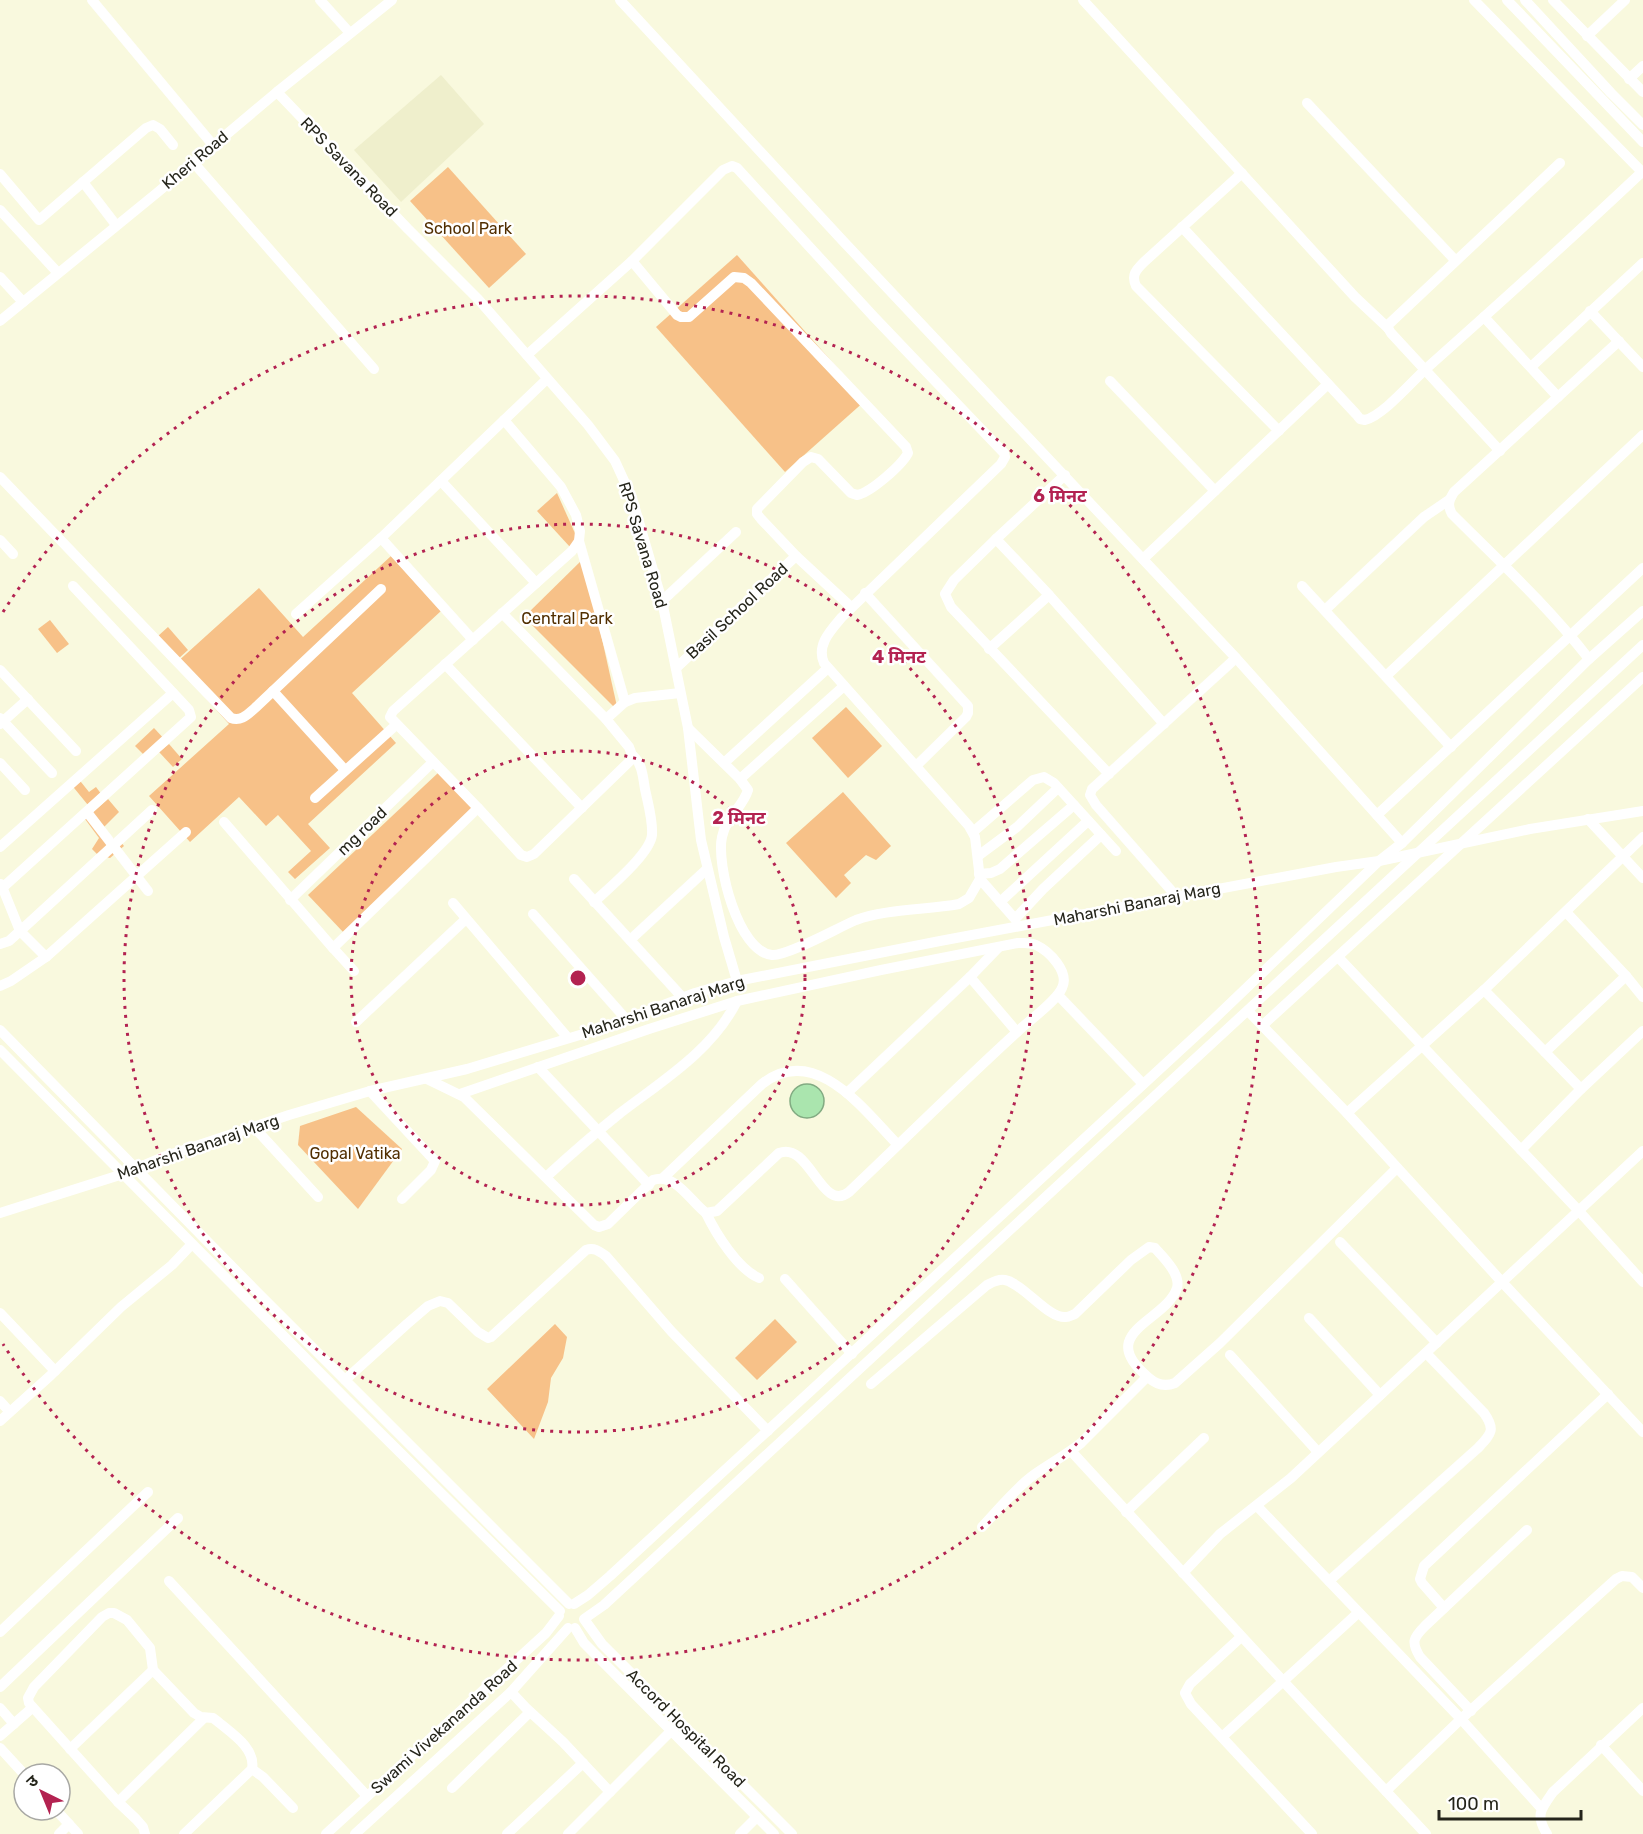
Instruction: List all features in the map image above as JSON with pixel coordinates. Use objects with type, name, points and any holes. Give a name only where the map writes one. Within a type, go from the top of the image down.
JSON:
[{"type":"street","points":[[92,0],[213,145]]},
{"type":"street","points":[[320,0],[350,33]]},
{"type":"street","name":"Kheri Road","points":[[0,321],[392,0]]},
{"type":"street","points":[[620,0],[843,241],[1236,658],[1402,843]]},
{"type":"street","points":[[1083,0],[1355,297],[1388,328],[1500,451]]},
{"type":"street","points":[[1182,227],[1360,419],[1365,420],[1379,413],[1643,173],[1474,0]]},
{"type":"street","points":[[1508,0],[1643,142]]},
{"type":"street","points":[[1525,0],[1643,125]]},
{"type":"street","points":[[1553,0],[1643,93]]},
{"type":"street","points":[[1587,36],[1625,0]]},
{"type":"street","points":[[1629,79],[1643,66]]},
{"type":"street","name":"RPS Savana Road","points":[[277,92],[478,299],[588,425],[615,461],[632,498],[662,601],[688,728],[701,840],[737,981]]},
{"type":"street","points":[[1307,103],[1455,260]]},
{"type":"street","points":[[0,174],[39,220],[146,128],[153,125],[160,129],[173,145]]},
{"type":"street","points":[[193,162],[374,369]]},
{"type":"street","points":[[1388,328],[1392,320],[1560,163]]},
{"type":"street","points":[[527,355],[632,261],[723,170],[732,166],[737,168],[874,317],[1004,453],[1005,457],[1001,464],[851,607],[829,632],[821,650],[822,658],[828,668],[917,765],[973,832],[980,877],[969,898],[959,904],[859,919],[781,955],[766,954],[756,947],[740,922],[727,888],[720,851],[726,822],[748,790],[740,779],[688,728]]},
{"type":"street","points":[[1242,173],[1144,262],[1133,275],[1133,280],[1136,286],[1279,431]]},
{"type":"street","points":[[83,182],[116,225]]},
{"type":"street","points":[[0,210],[58,273]]},
{"type":"street","points":[[632,261],[681,317],[688,317],[734,277],[744,278],[751,282],[906,447],[908,453],[900,462],[868,490],[857,495],[851,493],[818,459],[811,457],[803,462],[757,509],[760,519],[795,556]]},
{"type":"street","points":[[1531,367],[1643,263]]},
{"type":"street","points":[[0,277],[23,302]]},
{"type":"street","points":[[1590,311],[1643,367]]},
{"type":"street","points":[[1484,317],[1558,397]]},
{"type":"street","points":[[1325,610],[1424,517],[1449,500],[1454,492],[1619,341]]},
{"type":"street","points":[[296,614],[381,538],[547,379]]},
{"type":"street","points":[[1110,381],[1215,492]]},
{"type":"street","points":[[1143,559],[1328,384]]},
{"type":"street","points":[[504,420],[561,487],[576,515],[580,531],[579,541],[626,702]]},
{"type":"street","points":[[1386,676],[1643,435]]},
{"type":"street","points":[[1065,475],[954,580],[945,594],[951,607],[989,649],[1109,774]]},
{"type":"street","points":[[0,477],[163,650],[231,718],[239,720],[244,717],[381,589]]},
{"type":"street","points":[[441,481],[536,583]]},
{"type":"street","points":[[1449,500],[1452,514],[1570,636],[1589,659]]},
{"type":"street","points":[[662,601],[736,532]]},
{"type":"street","points":[[381,538],[473,640]]},
{"type":"street","points":[[996,539],[1164,724]]},
{"type":"street","points":[[0,540],[14,555]]},
{"type":"street","points":[[579,541],[572,551],[393,711],[390,717],[521,855],[527,857],[534,854],[582,808],[631,760],[632,755]]},
{"type":"street","name":"Basil School Road","points":[[676,668],[795,556],[851,607]]},
{"type":"street","points":[[1377,815],[1643,568]]},
{"type":"street","points":[[46,957],[20,931],[1,887],[191,717],[189,710],[73,586]]},
{"type":"street","points":[[1302,586],[1451,747]]},
{"type":"street","points":[[865,593],[968,706],[966,717],[917,765]]},
{"type":"street","points":[[989,649],[1049,595]]},
{"type":"street","points":[[559,1614],[564,1605],[588,1595],[852,1354],[1214,1019],[1379,861],[1402,843],[1589,659],[1643,611]]},
{"type":"street","points":[[502,613],[606,719],[638,760],[652,823],[651,840],[640,857],[594,902]]},
{"type":"street","points":[[355,1834],[511,1692],[571,1628],[579,1626],[584,1619],[604,1605],[1643,645]]},
{"type":"street","points":[[1178,897],[1091,800],[1090,795],[1092,789],[1236,658]]},
{"type":"street","points":[[446,664],[582,808]]},
{"type":"street","points":[[724,763],[828,668]]},
{"type":"street","points":[[0,670],[76,751]]},
{"type":"street","points":[[1263,1025],[1643,677]]},
{"type":"street","points":[[740,779],[844,686]]},
{"type":"street","points":[[273,691],[345,770]]},
{"type":"street","points":[[0,847],[173,693]]},
{"type":"street","points":[[606,719],[626,702],[635,698],[680,693]]},
{"type":"street","points":[[28,699],[1,721],[52,773]]},
{"type":"street","points":[[315,798],[396,725]]},
{"type":"street","name":"mg road","points":[[290,900],[433,762]]},
{"type":"street","points":[[0,763],[25,790]]},
{"type":"street","points":[[973,832],[1033,780],[1044,777],[1058,788],[1116,851]]},
{"type":"street","points":[[978,856],[1003,839],[1058,788]]},
{"type":"street","points":[[980,877],[1000,869],[1074,805]]},
{"type":"street","points":[[333,948],[478,808]]},
{"type":"street","points":[[0,944],[9,941],[152,810]]},
{"type":"street","name":"Maharshi Banaraj Marg","points":[[0,1213],[123,1174],[163,1157],[254,1127],[370,1091],[427,1079],[568,1038],[737,981],[1379,861],[1530,829],[1643,810]]},
{"type":"street","points":[[87,812],[148,891]]},
{"type":"street","points":[[1588,819],[1643,878]]},
{"type":"street","points":[[1000,902],[1088,821]]},
{"type":"street","points":[[224,822],[354,971]]},
{"type":"street","points":[[0,986],[46,957],[186,831]]},
{"type":"street","points":[[980,877],[1015,919],[1043,889],[1101,835]]},
{"type":"street","points":[[1347,1113],[1485,990],[1643,837]]},
{"type":"street","points":[[630,940],[707,869]]},
{"type":"street","points":[[574,879],[683,998]]},
{"type":"street","points":[[453,903],[568,1038]]},
{"type":"street","points":[[1566,912],[1643,997]]},
{"type":"street","points":[[533,914],[626,1019]]},
{"type":"street","points":[[356,1022],[466,919]]},
{"type":"street","points":[[460,1094],[737,1001],[881,970],[1026,943],[1045,950],[1059,966],[1064,977],[1063,988],[1058,995],[844,1196],[837,1197],[830,1193],[796,1154],[785,1150],[779,1153],[722,1207],[711,1214],[706,1213]]},
{"type":"street","points":[[847,1093],[998,948]]},
{"type":"street","points":[[1338,957],[1642,1278]]},
{"type":"street","points":[[1545,1052],[1626,976]]},
{"type":"street","points":[[970,977],[1017,1032]]},
{"type":"street","points":[[1485,990],[1581,1089]]},
{"type":"street","points":[[1058,995],[1143,1084]]},
{"type":"street","points":[[546,1177],[597,1131],[703,1047],[728,1018],[737,1001]]},
{"type":"street","points":[[1248,1011],[1347,1113],[1643,1432]]},
{"type":"street","points":[[0,1030],[345,1380],[571,1604],[582,1609],[584,1619]]},
{"type":"street","points":[[1521,1150],[1643,1031]]},
{"type":"street","points":[[0,1050],[559,1614],[561,1623],[571,1628],[774,1834]]},
{"type":"street","points":[[538,1067],[649,1185]]},
{"type":"street","points":[[663,1178],[762,1084],[777,1074],[791,1070],[807,1071],[838,1085],[898,1145]]},
{"type":"street","points":[[427,1079],[460,1094],[594,1225],[599,1227],[608,1224],[653,1180],[663,1178],[672,1181],[706,1213],[721,1240],[747,1271],[759,1278]]},
{"type":"street","points":[[370,1091],[435,1161],[430,1170],[402,1199]]},
{"type":"street","points":[[254,1127],[318,1197]]},
{"type":"street","points":[[1183,1573],[1220,1534],[1257,1506],[1318,1452],[1643,1151]]},
{"type":"street","points":[[871,1384],[987,1285],[998,1280],[1006,1280],[1056,1314],[1065,1317],[1075,1314],[1131,1260],[1149,1247],[1155,1248],[1163,1257],[1178,1280],[1177,1288],[1171,1298],[1136,1331],[1129,1341],[1128,1349],[1133,1361],[1147,1377],[1160,1385],[1175,1383],[1397,1168]]},
{"type":"street","points":[[1340,1242],[1437,1343]]},
{"type":"street","points":[[0,1420],[121,1307],[172,1265],[192,1244]]},
{"type":"street","points":[[345,1380],[406,1324],[428,1306],[440,1301],[448,1303],[478,1332],[490,1337],[586,1250],[591,1248],[606,1256],[671,1331],[768,1431]]},
{"type":"street","points":[[785,1279],[852,1354]]},
{"type":"street","points":[[0,1313],[55,1371]]},
{"type":"street","points":[[1309,1318],[1380,1395]]},
{"type":"street","points":[[1329,1581],[1478,1448],[1492,1430],[1491,1422],[1484,1413],[1426,1353]]},
{"type":"street","points":[[1230,1355],[1318,1452]]},
{"type":"street","points":[[982,1527],[1030,1478],[1071,1451],[1147,1377]]},
{"type":"street","points":[[1444,1608],[1422,1584],[1420,1579],[1424,1566],[1608,1394]]},
{"type":"street","points":[[0,1401],[9,1411]]},
{"type":"street","points":[[1126,1512],[1204,1438]]},
{"type":"street","points":[[1071,1451],[1426,1834]]},
{"type":"street","points":[[0,1632],[148,1492]]},
{"type":"street","points":[[1257,1506],[1461,1719],[1541,1808]]},
{"type":"street","points":[[0,1688],[178,1518]]},
{"type":"street","points":[[1471,1711],[1420,1657],[1414,1641],[1417,1633],[1527,1530]]},
{"type":"street","points":[[1386,1791],[1461,1719],[1616,1579],[1622,1576],[1632,1577],[1643,1588]]},
{"type":"street","points":[[169,1581],[368,1796]]},
{"type":"street","points":[[145,1834],[143,1827],[136,1819],[32,1708],[28,1698],[34,1687],[102,1617],[109,1613],[122,1616],[144,1639],[150,1648],[153,1670],[188,1708],[196,1715],[217,1721],[248,1749],[253,1762],[252,1768],[186,1834]]},
{"type":"street","points":[[1222,1737],[1358,1613]]},
{"type":"street","name":"Swami Vivekananda Road","points":[[326,1834],[546,1633],[559,1614]]},
{"type":"street","name":"Accord Hospital Road","points":[[584,1619],[602,1644],[792,1834]]},
{"type":"street","points":[[1241,1637],[1190,1684],[1185,1693],[1191,1704],[1312,1834]]},
{"type":"street","points":[[70,1749],[153,1670]]},
{"type":"street","points":[[511,1692],[610,1792]]},
{"type":"street","points":[[0,1708],[14,1724]]},
{"type":"street","points":[[0,1736],[32,1708]]},
{"type":"street","points":[[1547,1834],[1539,1817],[1541,1808],[1553,1792],[1643,1708]]},
{"type":"street","points":[[452,1788],[530,1712]]},
{"type":"street","points":[[118,1802],[204,1718]]},
{"type":"street","points":[[568,1834],[671,1731]]},
{"type":"street","points":[[1601,1745],[1643,1791]]},
{"type":"street","points":[[0,1748],[13,1762]]},
{"type":"street","points":[[507,1834],[583,1763]]},
{"type":"street","points":[[252,1768],[293,1808]]},
{"type":"street","points":[[740,1834],[757,1817]]},
{"type":"street","points":[[59,1834],[69,1824],[78,1834]]},
{"type":"shaded area","points":[[441,75],[484,124],[401,202],[354,150]]},
{"type":"shaded area","points":[[807,1084],[819,1089],[824,1101],[819,1113],[807,1118],[795,1113],[790,1101],[795,1089]]},
{"type":"green space","name":"School Park","points":[[448,167],[526,254],[489,288],[410,201]]},
{"type":"green space","points":[[737,255],[866,400],[785,472],[656,327]]},
{"type":"green space","points":[[557,493],[578,540],[570,547],[537,511]]},
{"type":"green space","points":[[391,556],[441,611],[352,693],[396,743],[308,824],[330,848],[295,879],[288,872],[311,851],[278,815],[266,826],[239,797],[190,842],[149,796],[229,724],[175,664],[259,588],[303,637]]},
{"type":"green space","name":"Central Park","points":[[584,558],[618,711],[524,617]]},
{"type":"green space","points":[[50,620],[69,644],[57,653],[38,629]]},
{"type":"green space","points":[[168,627],[188,650],[178,659],[158,636]]},
{"type":"green space","points":[[846,707],[882,746],[848,778],[812,738]]},
{"type":"green space","points":[[154,728],[167,742],[148,759],[135,746]]},
{"type":"green space","points":[[169,744],[182,759],[173,767],[159,752]]},
{"type":"green space","points":[[439,772],[475,810],[344,933],[308,895]]},
{"type":"green space","points":[[77,777],[89,792],[96,787],[105,799],[92,810],[70,783]]},
{"type":"green space","points":[[843,792],[891,846],[876,860],[866,855],[844,875],[851,883],[836,898],[786,843]]},
{"type":"green space","points":[[108,799],[119,812],[99,832],[120,841],[124,846],[110,858],[98,855],[92,849],[99,838],[85,819]]},
{"type":"green space","name":"Gopal Vatika","points":[[356,1107],[402,1149],[358,1209],[298,1145],[300,1126]]},
{"type":"green space","points":[[775,1319],[797,1342],[757,1380],[735,1358]]},
{"type":"green space","points":[[555,1324],[567,1337],[563,1358],[551,1378],[548,1402],[534,1439],[487,1389]]}]
